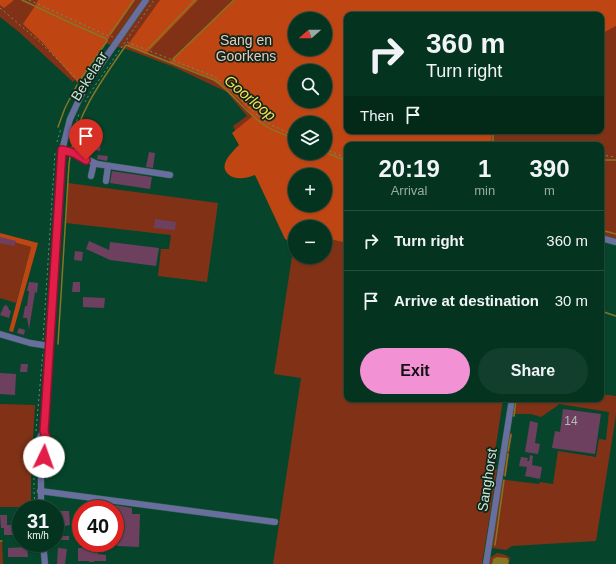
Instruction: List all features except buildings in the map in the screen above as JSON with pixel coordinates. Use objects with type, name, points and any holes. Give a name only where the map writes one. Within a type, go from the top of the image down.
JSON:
[{"type":"street","name":"Bekelaar","points":[[40,500],[41,467],[44,457],[46,438],[44,431],[62,150],[70,119],[85,88],[146,0]]},
{"type":"street","points":[[62,150],[74,153],[97,164],[170,175]]},
{"type":"street","points":[[92,176],[94,163]]},
{"type":"street","points":[[106,181],[108,166]]},
{"type":"street","points":[[604,239],[616,242]]},
{"type":"street","points":[[0,334],[30,343],[49,346]]},
{"type":"street","name":"Sanghorst","points":[[486,564],[512,402]]},
{"type":"street","points":[[40,491],[275,522]]},
{"type":"street","points":[[44,552],[45,564]]},
{"type":"path","points":[[29,0],[114,38]]},
{"type":"path","name":"Bekelaar","points":[[84,103],[154,0]]},
{"type":"path","points":[[0,8],[40,42],[85,88]]},
{"type":"path","points":[[125,41],[213,76],[225,84],[267,123],[288,133]]},
{"type":"path","name":"Bekelaar","points":[[73,131],[80,114]]},
{"type":"path","points":[[332,152],[344,157]]},
{"type":"path","points":[[604,155],[616,156]]},
{"type":"path","points":[[34,459],[35,500]]},
{"type":"path","points":[[47,477],[48,463]]},
{"type":"green space","name":"Sang en Goorkens","points":[[0,0],[616,0],[616,239],[604,236],[604,142],[344,142],[344,156],[332,201],[332,168],[288,168],[288,212],[329,212],[327,220],[288,220],[288,228],[282,228],[233,126],[247,116],[227,92],[174,67],[129,50],[101,42],[73,82],[19,32],[0,17]]},
{"type":"green space","points":[[0,0],[14,0],[4,8],[0,5]]},
{"type":"green space","points":[[38,0],[135,0],[78,83],[42,42],[23,24]]},
{"type":"green space","points":[[160,0],[198,0],[146,54],[127,46]]},
{"type":"green space","points":[[235,0],[616,0],[616,26],[604,32],[604,12],[344,12],[344,134],[492,134],[491,142],[344,142],[344,242],[332,240],[332,220],[288,220],[288,241],[285,239],[255,175],[246,178],[237,178],[228,174],[225,170],[225,163],[239,145],[232,133],[253,116],[237,97],[228,90],[220,84],[194,71],[169,62]]},
{"type":"green space","points":[[68,183],[218,203],[207,282],[158,276],[161,249],[169,249],[171,235],[66,223]]},
{"type":"green space","points":[[0,233],[38,243],[13,332],[9,331],[31,247],[0,238]]},
{"type":"green space","points":[[0,238],[31,247],[16,303],[0,298]]},
{"type":"green space","points":[[332,240],[344,242],[344,402],[503,402],[493,465],[497,470],[482,564],[273,564],[301,378],[274,374],[291,264],[332,264]]},
{"type":"green space","points":[[604,394],[616,396],[616,415],[596,541],[512,546],[506,550],[493,548],[490,545],[502,480],[553,484],[558,451],[596,457],[599,439],[606,440],[609,412],[559,404],[541,417],[531,414],[515,414],[515,417],[511,415],[513,402],[604,402]]},
{"type":"green space","points":[[0,404],[35,405],[31,500],[12,500],[12,507],[0,507]]},
{"type":"green space","points":[[512,433],[506,476],[504,476],[501,475],[507,436]]},
{"type":"green space","points":[[0,541],[2,541],[3,564],[0,564]]},
{"type":"green space","points":[[497,553],[510,558],[509,564],[509,561],[493,559],[492,564],[487,564],[488,559]]},
{"type":"shaded area","points":[[497,557],[507,558],[509,561],[508,564],[492,564],[493,559]]},
{"type":"waterway","name":"Goorloop","points":[[22,0],[107,39],[81,79]]},
{"type":"waterway","points":[[110,34],[134,0]]},
{"type":"waterway","points":[[149,48],[195,0]]},
{"type":"waterway","points":[[173,59],[234,0]]},
{"type":"waterway","name":"Goorloop","points":[[72,148],[76,133],[87,107],[101,82],[126,45],[214,80],[228,91],[259,121],[273,130],[288,136]]},
{"type":"waterway","points":[[58,127],[65,108],[77,85]]},
{"type":"waterway","points":[[493,134],[493,142]]},
{"type":"waterway","name":"Goorloop","points":[[332,155],[344,160]]},
{"type":"waterway","points":[[58,344],[70,157]]},
{"type":"waterway","points":[[604,160],[616,160]]},
{"type":"waterway","name":"Goorloop","points":[[604,231],[616,234]]},
{"type":"waterway","points":[[604,312],[616,316]]},
{"type":"waterway","points":[[514,416],[516,402]]},
{"type":"waterway","points":[[508,451],[511,435]]},
{"type":"waterway","points":[[505,476],[508,454]]},
{"type":"waterway","points":[[495,545],[504,480]]},
{"type":"route","points":[[44,457],[46,438],[44,431],[62,150],[74,153],[86,160]]}]
